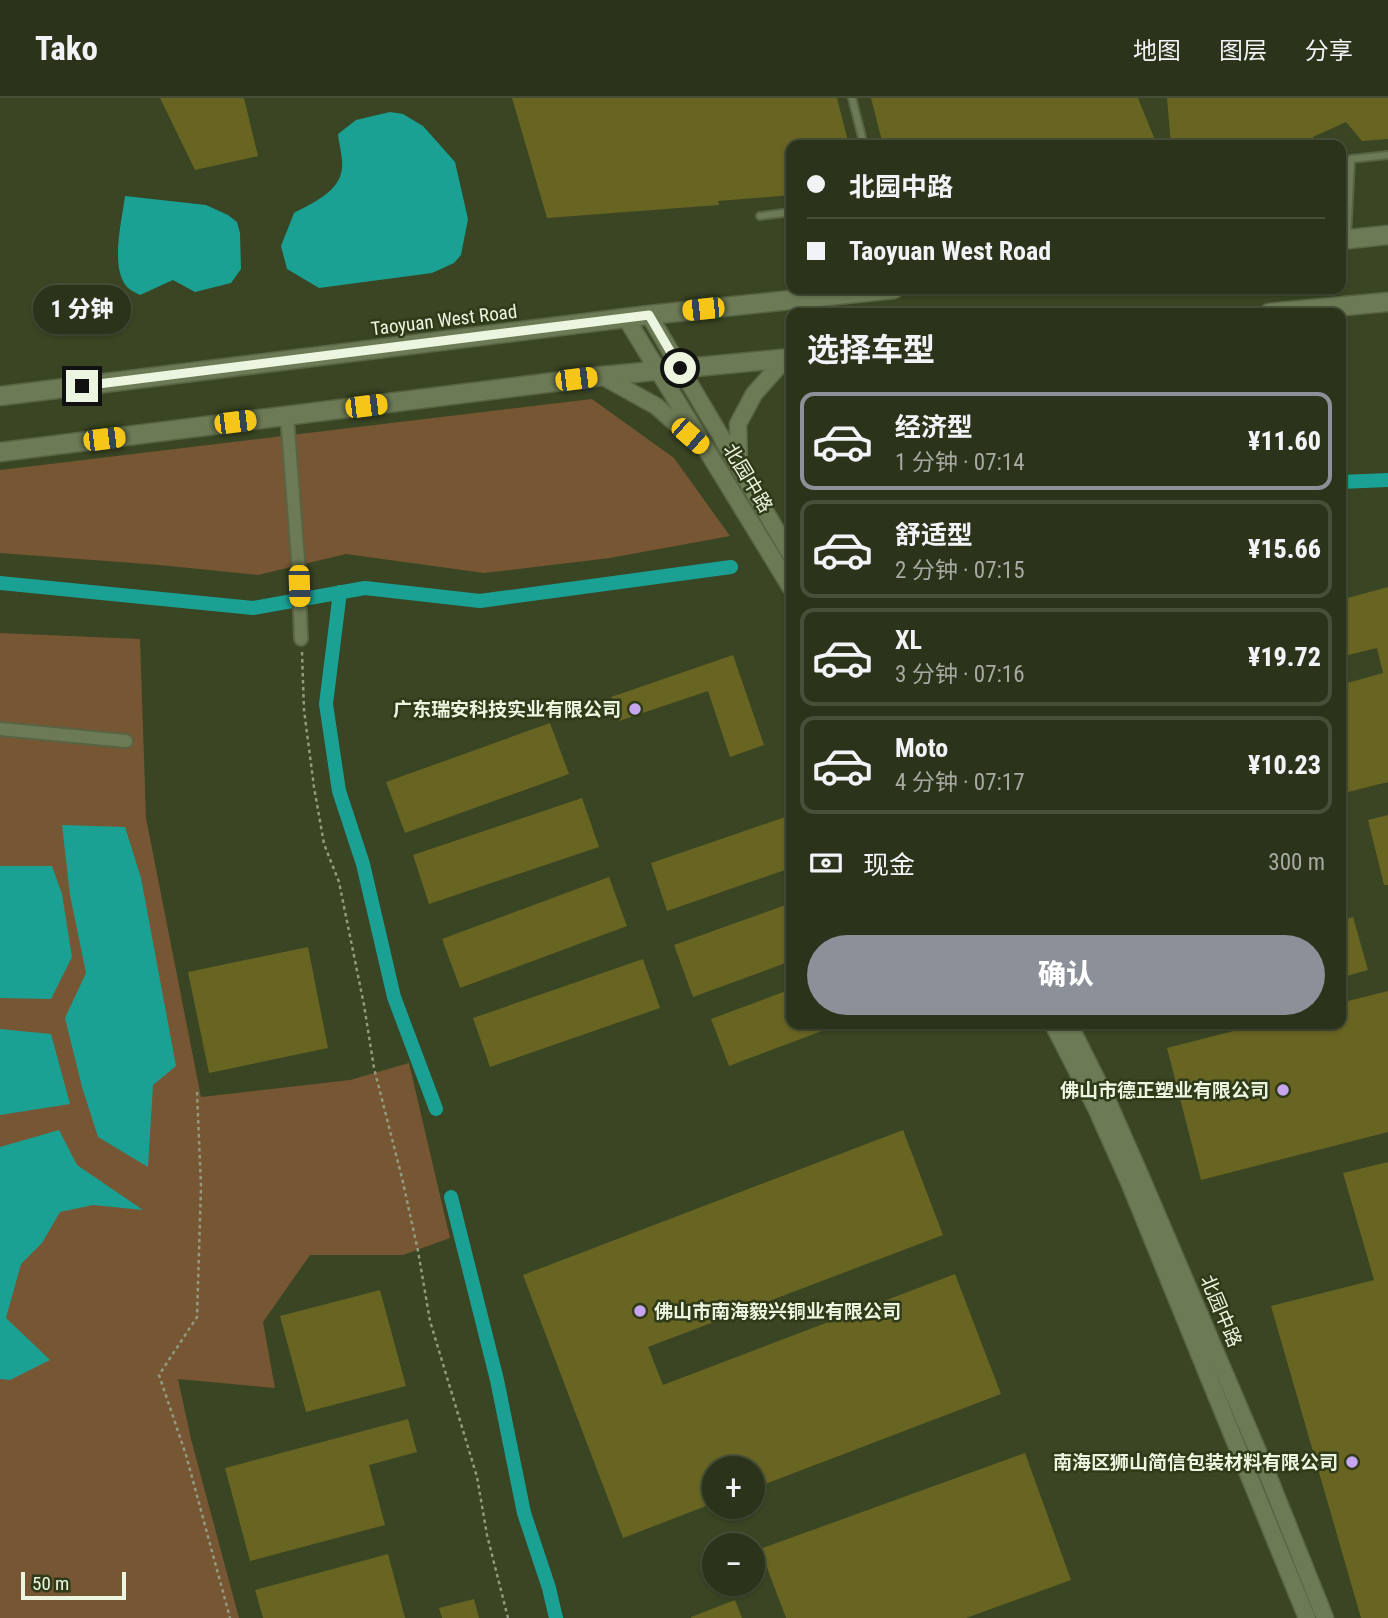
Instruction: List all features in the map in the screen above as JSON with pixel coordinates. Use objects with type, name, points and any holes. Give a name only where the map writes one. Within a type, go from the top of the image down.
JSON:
[{"type":"main road","points":[[1346,240],[1388,235]]},
{"type":"main road","name":"Taoyuan West Road","points":[[0,396],[649,315],[846,294]]},
{"type":"main road","points":[[1323,308],[1388,302]]},
{"type":"main road","points":[[0,452],[602,376],[786,358]]},
{"type":"street","name":"北园中路","points":[[649,315],[786,547]]},
{"type":"street","name":"北园中路","points":[[626,318],[786,580]]},
{"type":"street","points":[[739,467],[738,424],[754,394],[786,360]]},
{"type":"street","points":[[602,376],[656,406],[707,451]]},
{"type":"street","points":[[287,415],[301,639]]},
{"type":"street","points":[[0,729],[126,741]]},
{"type":"street","name":"北园中路","points":[[1056,1029],[1096,1108],[1129,1182],[1307,1618]]},
{"type":"street","name":"北园中路","points":[[1072,1029],[1142,1177],[1325,1618]]},
{"type":"lane","points":[[852,98],[863,140]]},
{"type":"lane","points":[[1346,217],[1351,159],[1388,155]]},
{"type":"lane","points":[[760,216],[786,213]]},
{"type":"path","points":[[301,639],[304,710],[324,844],[338,882],[364,1005],[374,1068],[418,1251],[429,1321],[477,1477],[487,1535],[508,1618]]},
{"type":"path","points":[[197,1092],[201,1186],[197,1317],[159,1375],[186,1455],[230,1618]]},
{"type":"shaded area","points":[[592,399],[674,458],[730,536],[610,558],[484,573],[346,554],[258,575],[0,553],[0,470]]},
{"type":"shaded area","points":[[0,633],[140,639],[146,818],[201,1097],[350,1080],[409,1063],[450,1238],[403,1255],[310,1255],[263,1322],[275,1388],[178,1379],[191,1439],[239,1618],[0,1618]]},
{"type":"water","points":[[390,112],[403,114],[423,126],[455,162],[468,219],[461,255],[454,263],[432,273],[319,288],[287,269],[281,246],[294,213],[317,201],[336,184],[342,164],[338,134],[356,120]]},
{"type":"water","points":[[125,196],[206,205],[237,222],[241,269],[231,283],[195,292],[173,280],[140,295],[126,286],[118,262]]},
{"type":"water","points":[[62,825],[125,827],[141,878],[176,1066],[153,1085],[148,1167],[98,1137],[82,1087],[65,1018],[86,973],[70,895]]},
{"type":"water","points":[[0,866],[52,866],[62,894],[72,957],[51,999],[0,998]]},
{"type":"water","points":[[0,1029],[51,1034],[70,1104],[0,1115]]},
{"type":"water","points":[[59,1130],[77,1165],[143,1210],[93,1205],[60,1212],[42,1243],[21,1264],[6,1318],[50,1360],[10,1380],[0,1379],[0,1147]]},
{"type":"building","points":[[160,98],[244,98],[258,156],[195,170]]},
{"type":"building","points":[[512,98],[837,98],[848,140],[786,140],[786,195],[718,201],[719,205],[547,218]]},
{"type":"building","points":[[871,98],[1138,98],[1155,140],[882,140]]},
{"type":"building","points":[[1167,98],[1388,98],[1388,139],[1362,141],[1346,122],[1313,137],[1313,140],[1171,140]]},
{"type":"building","points":[[1388,587],[1388,782],[1346,792],[1346,683],[1383,673],[1377,648],[1346,656],[1346,598]]},
{"type":"building","name":"广东瑞安科技实业有限公司","points":[[733,655],[764,745],[730,757],[708,691],[619,721],[611,697]]},
{"type":"building","points":[[550,723],[569,774],[405,833],[386,782]]},
{"type":"building","points":[[582,798],[599,847],[429,904],[413,855]]},
{"type":"building","points":[[1388,815],[1388,885],[1384,885],[1368,820]]},
{"type":"building","points":[[786,817],[786,870],[667,911],[651,863]]},
{"type":"building","points":[[609,877],[627,926],[460,988],[442,939]]},
{"type":"building","points":[[786,905],[786,963],[693,997],[674,945]]},
{"type":"building","points":[[1353,917],[1368,970],[1346,976],[1346,919]]},
{"type":"building","points":[[308,947],[328,1048],[209,1073],[188,972]]},
{"type":"building","points":[[643,959],[660,1008],[490,1067],[473,1018]]},
{"type":"building","points":[[786,991],[786,1029],[827,1029],[729,1066],[711,1019]]},
{"type":"building","name":"佛山市德正塑业有限公司","points":[[1388,991],[1388,1132],[1201,1180],[1167,1048],[1241,1029],[1346,1029],[1346,1002]]},
{"type":"building","name":"佛山市南海毅兴铜业有限公司","points":[[903,1130],[943,1235],[648,1347],[663,1385],[955,1274],[1001,1394],[765,1484],[765,1456],[702,1456],[702,1508],[623,1538],[523,1275]]},
{"type":"building","name":"南海区狮山简信包装材料有限公司","points":[[1388,1162],[1388,1618],[1361,1618],[1271,1306],[1374,1280],[1343,1173]]},
{"type":"building","points":[[380,1290],[406,1386],[306,1412],[280,1316]]},
{"type":"building","points":[[408,1419],[417,1452],[369,1465],[385,1525],[250,1561],[225,1468]]},
{"type":"building","points":[[1025,1453],[1071,1580],[966,1618],[786,1618],[765,1562],[765,1547]]},
{"type":"building","points":[[388,1554],[405,1618],[263,1618],[255,1590]]},
{"type":"building","points":[[474,1599],[479,1618],[442,1618],[439,1608]]},
{"type":"building","points":[[735,1600],[742,1618],[691,1618],[691,1617]]},
{"type":"waterway","points":[[1346,482],[1388,480]]},
{"type":"waterway","points":[[0,583],[253,608],[365,588],[480,601],[731,567]]},
{"type":"waterway","points":[[340,592],[326,704],[339,791],[363,864],[394,997],[436,1109]]},
{"type":"waterway","points":[[451,1197],[497,1380],[524,1513],[556,1618]]},
{"type":"place","name":"广东瑞安科技实业有限公司","points":[[635,709]]},
{"type":"place","name":"佛山市德正塑业有限公司","points":[[1283,1090]]},
{"type":"place","name":"佛山市南海毅兴铜业有限公司","points":[[640,1311]]},
{"type":"place","name":"南海区狮山简信包装材料有限公司","points":[[1352,1462]]},
{"type":"route","points":[[82,386],[649,315],[680,368]]}]
